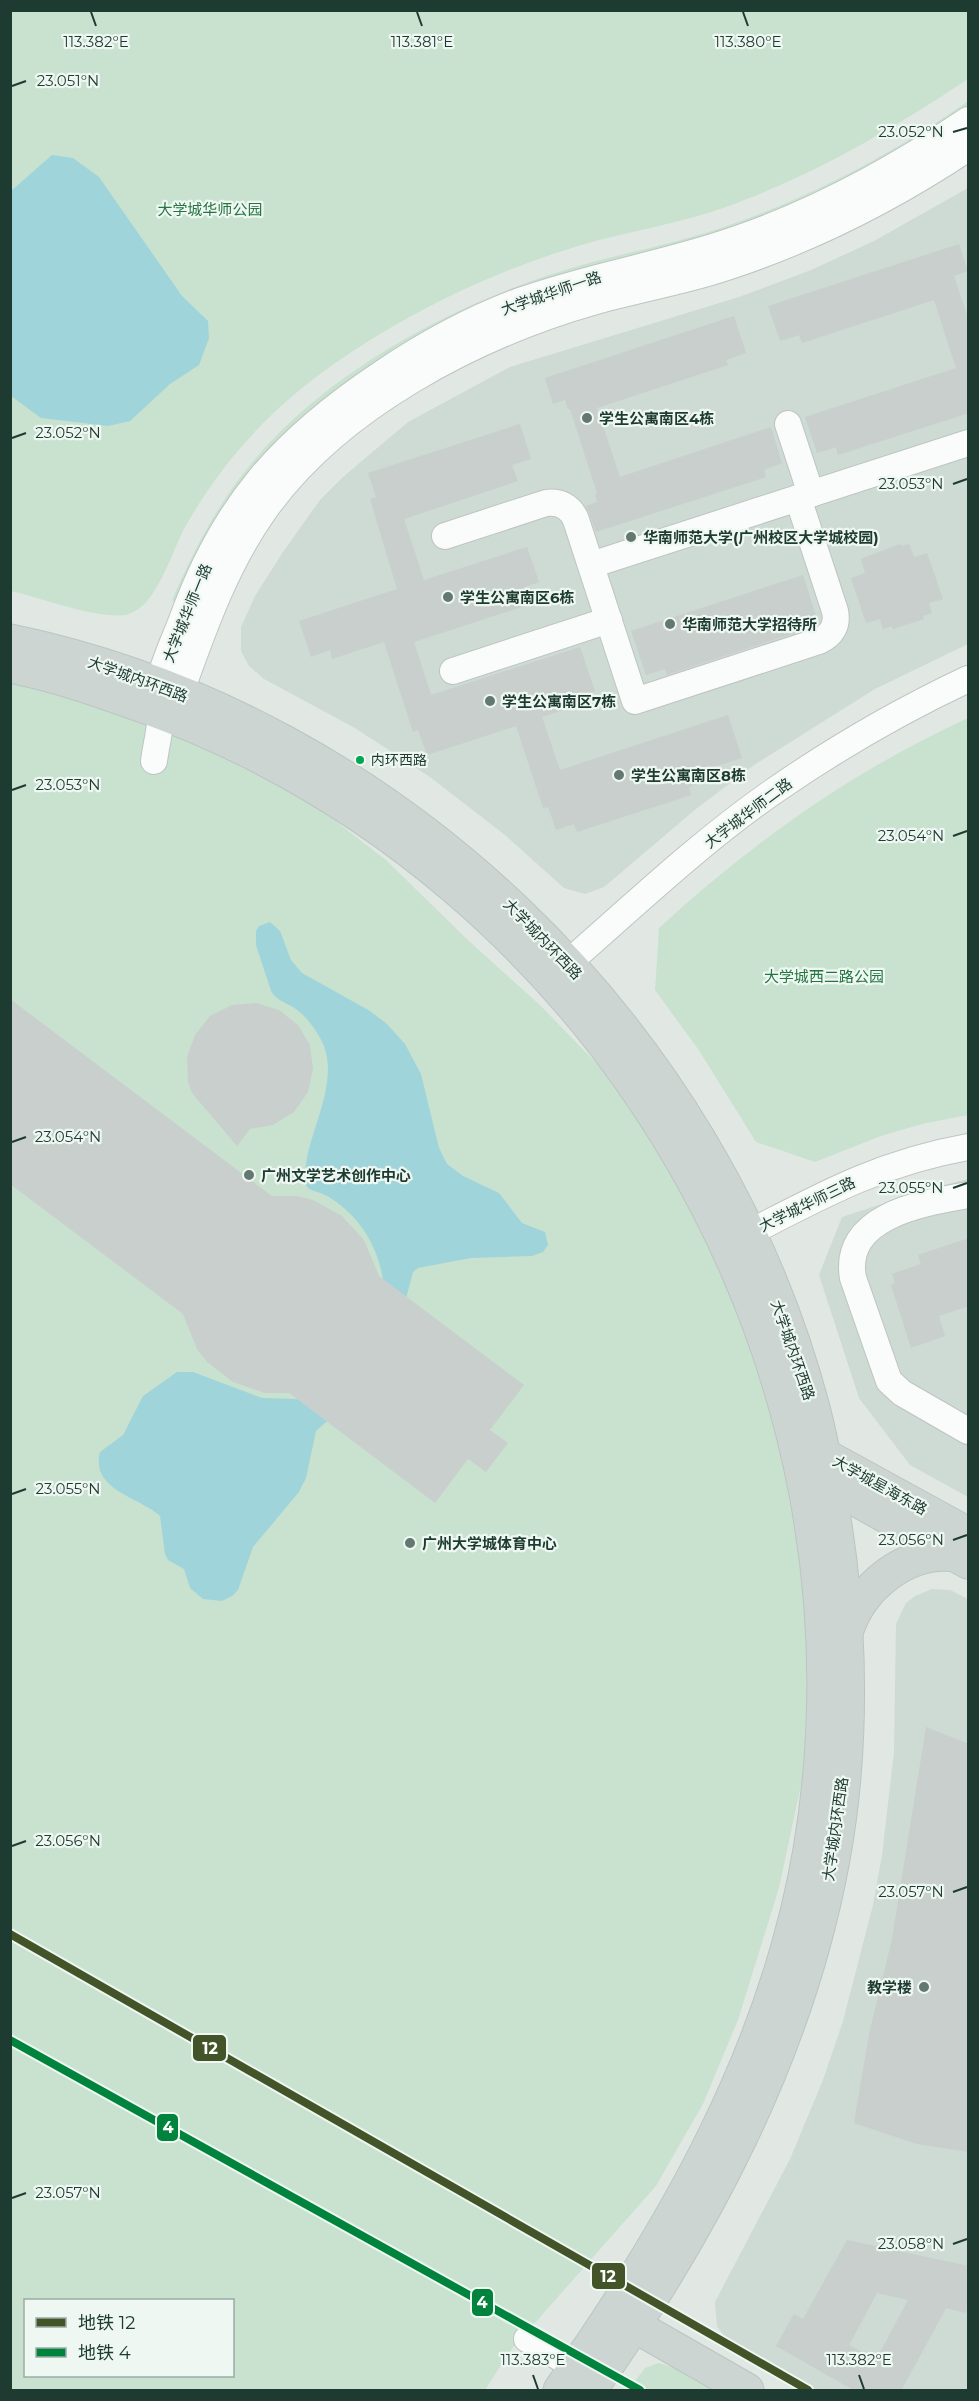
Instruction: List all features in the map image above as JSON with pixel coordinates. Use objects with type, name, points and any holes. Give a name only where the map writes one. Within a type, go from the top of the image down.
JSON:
[{"type":"main road","name":"大学城内环西路","points":[[10,641],[90,661],[166,697],[270,734],[365,790],[452,852],[530,923],[586,1021],[642,1095],[706,1203],[727,1244],[762,1329],[789,1415],[817,1469],[846,1633],[846,1751],[841,1804],[824,1903],[801,1985],[767,2083],[749,2123],[683,2249],[624,2320],[581,2382]]},
{"type":"main road","name":"大学城内环西路","points":[[10,666],[82,684],[166,697]]},
{"type":"main road","name":"大学城内环西路","points":[[559,971],[633,1041],[663,1082],[714,1165],[749,1233],[785,1321],[813,1408],[817,1469],[823,1684],[817,1802],[800,1897],[760,2032],[727,2112],[662,2237],[624,2320]]},
{"type":"main road","name":"大学城星海东路","points":[[817,1469],[965,1550]]},
{"type":"main road","points":[[846,1633],[855,1609],[865,1594],[894,1571],[929,1554],[965,1550]]},
{"type":"main road","points":[[624,2320],[747,2391]]},
{"type":"street","name":"大学城华师一路","points":[[166,697],[198,579],[229,521],[262,474],[286,448],[353,392],[419,350],[516,303],[590,278],[714,247],[774,225],[877,175],[969,120]]},
{"type":"street","name":"大学城华师一路","points":[[166,697],[249,533],[280,489],[303,464],[366,411],[423,374],[525,324],[597,301],[721,269],[783,246],[878,201],[969,148]]},
{"type":"street","points":[[445,536],[546,503],[559,504],[574,515],[635,701],[826,637],[834,626],[836,617],[804,496],[788,424]]},
{"type":"street","points":[[591,565],[969,442]]},
{"type":"street","points":[[453,671],[609,620]]},
{"type":"street","name":"大学城华师二路","points":[[559,971],[717,835],[773,791],[871,729],[969,679]]},
{"type":"street","points":[[154,761],[166,697]]},
{"type":"street","name":"大学城华师三路","points":[[749,1233],[805,1202],[864,1176],[929,1155],[969,1147]]},
{"type":"street","points":[[969,1195],[927,1205],[878,1222],[859,1240],[852,1264],[859,1295],[885,1374],[891,1384],[905,1396],[969,1431]]},
{"type":"street","points":[[527,2339],[581,2382]]},
{"type":"shaded area","name":"华南师范大学(广州校区大学城校园)","points":[[968,188],[968,644],[875,689],[754,765],[696,809],[604,887],[585,894],[564,888],[505,835],[430,777],[355,728],[264,679],[249,666],[241,651],[241,627],[255,596],[283,552],[320,500],[343,477],[408,422],[510,367],[739,297],[811,270],[874,241]]},
{"type":"shaded area","points":[[968,1179],[968,1497],[910,1465],[859,1398],[819,1275],[842,1217],[924,1190]]},
{"type":"shaded area","points":[[932,1589],[950,1590],[968,1599],[968,2390],[808,2390],[730,2345],[717,2326],[715,2302],[790,2159],[823,2080],[843,2021],[873,1905],[882,1855],[894,1752],[896,1624],[906,1603],[915,1596]]},
{"type":"green space","name":"大学城华师公园","points":[[11,11],[968,11],[968,79],[911,116],[852,150],[761,194],[710,212],[578,246],[513,268],[421,310],[363,345],[290,398],[269,417],[231,459],[214,481],[184,529],[162,578],[148,600],[139,609],[118,616],[88,612],[11,591]]},
{"type":"green space","points":[[968,101],[968,106],[862,170],[769,214],[683,243],[552,278],[405,343],[306,413],[253,466],[219,514],[176,602],[172,600],[206,530],[226,497],[250,465],[279,433],[312,403],[388,349],[469,306],[511,289],[575,267],[713,231],[796,199],[885,154]]},
{"type":"green space","name":"广州大学城体育中心","points":[[10,673],[109,690],[298,792],[386,860],[469,941],[541,1006],[628,1096],[727,1259],[819,1589],[810,1743],[779,1888],[738,2020],[703,2104],[656,2186],[511,2350],[485,2390],[11,2390]]},
{"type":"green space","name":"大学城西二路公园","points":[[968,718],[968,1115],[922,1124],[881,1136],[815,1162],[756,1142],[698,1049],[655,990],[659,928],[730,867],[805,811],[885,761]]},
{"type":"green space","points":[[659,2363],[675,2368],[715,2390],[628,2390],[645,2368]]},
{"type":"water","points":[[52,155],[73,158],[99,177],[182,296],[208,321],[209,338],[199,365],[170,384],[130,421],[108,426],[41,418],[11,396],[11,191]]},
{"type":"water","points":[[270,922],[280,931],[291,960],[302,973],[370,1011],[387,1024],[405,1044],[421,1074],[439,1148],[447,1164],[463,1176],[499,1193],[522,1223],[545,1232],[548,1245],[543,1252],[532,1256],[471,1258],[418,1268],[413,1272],[405,1302],[343,1407],[316,1431],[306,1478],[299,1492],[253,1547],[238,1590],[222,1601],[203,1599],[190,1588],[184,1569],[168,1560],[165,1554],[160,1516],[109,1484],[102,1475],[99,1465],[100,1452],[123,1435],[143,1396],[177,1372],[193,1372],[262,1398],[298,1399],[383,1280],[371,1242],[356,1220],[336,1202],[309,1189],[305,1182],[307,1158],[326,1088],[327,1059],[324,1046],[311,1024],[298,1010],[278,999],[271,991],[256,945],[256,931],[259,926]]},
{"type":"building","points":[[959,244],[968,271],[954,276],[969,321],[969,413],[838,455],[836,447],[817,453],[805,417],[956,368],[934,300],[802,343],[799,335],[780,341],[768,306]]},
{"type":"building","name":"学生公寓南区4栋","points":[[734,316],[746,353],[726,360],[728,365],[597,408],[620,477],[771,427],[782,463],[764,470],[766,477],[596,532],[586,506],[597,502],[595,494],[597,493],[570,409],[565,400],[553,404],[545,378]]},
{"type":"building","points":[[520,424],[531,459],[512,465],[518,481],[404,519],[424,580],[527,547],[539,582],[520,589],[525,606],[414,642],[431,695],[580,647],[595,691],[576,697],[578,705],[542,717],[560,770],[728,715],[742,758],[705,770],[708,780],[689,787],[691,795],[577,832],[574,824],[556,830],[548,807],[543,808],[516,726],[427,755],[418,730],[413,732],[384,642],[332,659],[330,650],[311,657],[299,621],[397,589],[370,499],[376,497],[368,473]]},
{"type":"building","points":[[900,544],[901,546],[909,544],[914,557],[927,553],[943,599],[929,603],[932,613],[923,616],[924,619],[893,629],[892,626],[883,629],[880,619],[866,623],[851,578],[865,573],[861,559]]},
{"type":"building","points":[[803,575],[817,619],[798,625],[800,631],[667,675],[665,669],[646,675],[631,631]]},
{"type":"building","points":[[10,999],[272,1196],[297,1196],[313,1200],[342,1216],[364,1240],[379,1276],[524,1385],[490,1430],[508,1443],[486,1472],[468,1459],[435,1503],[289,1393],[265,1393],[233,1382],[207,1362],[197,1349],[183,1314],[10,1184]]},
{"type":"building","points":[[256,1003],[279,1010],[298,1025],[310,1045],[313,1069],[308,1092],[294,1112],[273,1125],[250,1129],[237,1146],[192,1093],[188,1082],[187,1057],[195,1035],[210,1016],[232,1005]]},
{"type":"building","points":[[969,1238],[969,1306],[939,1316],[945,1336],[911,1348],[891,1285],[895,1283],[892,1274],[921,1264],[918,1255]]},
{"type":"building","name":"教学楼","points":[[926,1727],[969,1744],[969,2152],[917,2144],[854,2123],[869,2034],[892,1939]]},
{"type":"building","points":[[847,2240],[969,2266],[966,2313],[946,2308],[901,2391],[855,2391],[776,2346],[794,2314],[803,2319]],"holes":[[[877,2293],[908,2300],[876,2360],[849,2345]]]},
{"type":"metro line","name":"12","points":[[10,1934],[808,2390]]},
{"type":"metro line","name":"4","points":[[10,2040],[640,2390]]},
{"type":"place","name":"学生公寓南区4栋","points":[[587,418]]},
{"type":"place","name":"华南师范大学(广州校区大学城校园)","points":[[631,537]]},
{"type":"place","name":"学生公寓南区6栋","points":[[448,597]]},
{"type":"place","name":"华南师范大学招待所","points":[[670,624]]},
{"type":"place","name":"学生公寓南区7栋","points":[[490,701]]},
{"type":"place","name":"内环西路","points":[[360,760]]},
{"type":"place","name":"学生公寓南区8栋","points":[[619,775]]},
{"type":"place","name":"广州文学艺术创作中心","points":[[249,1175]]},
{"type":"place","name":"广州大学城体育中心","points":[[410,1543]]},
{"type":"place","name":"教学楼","points":[[924,1987]]}]
